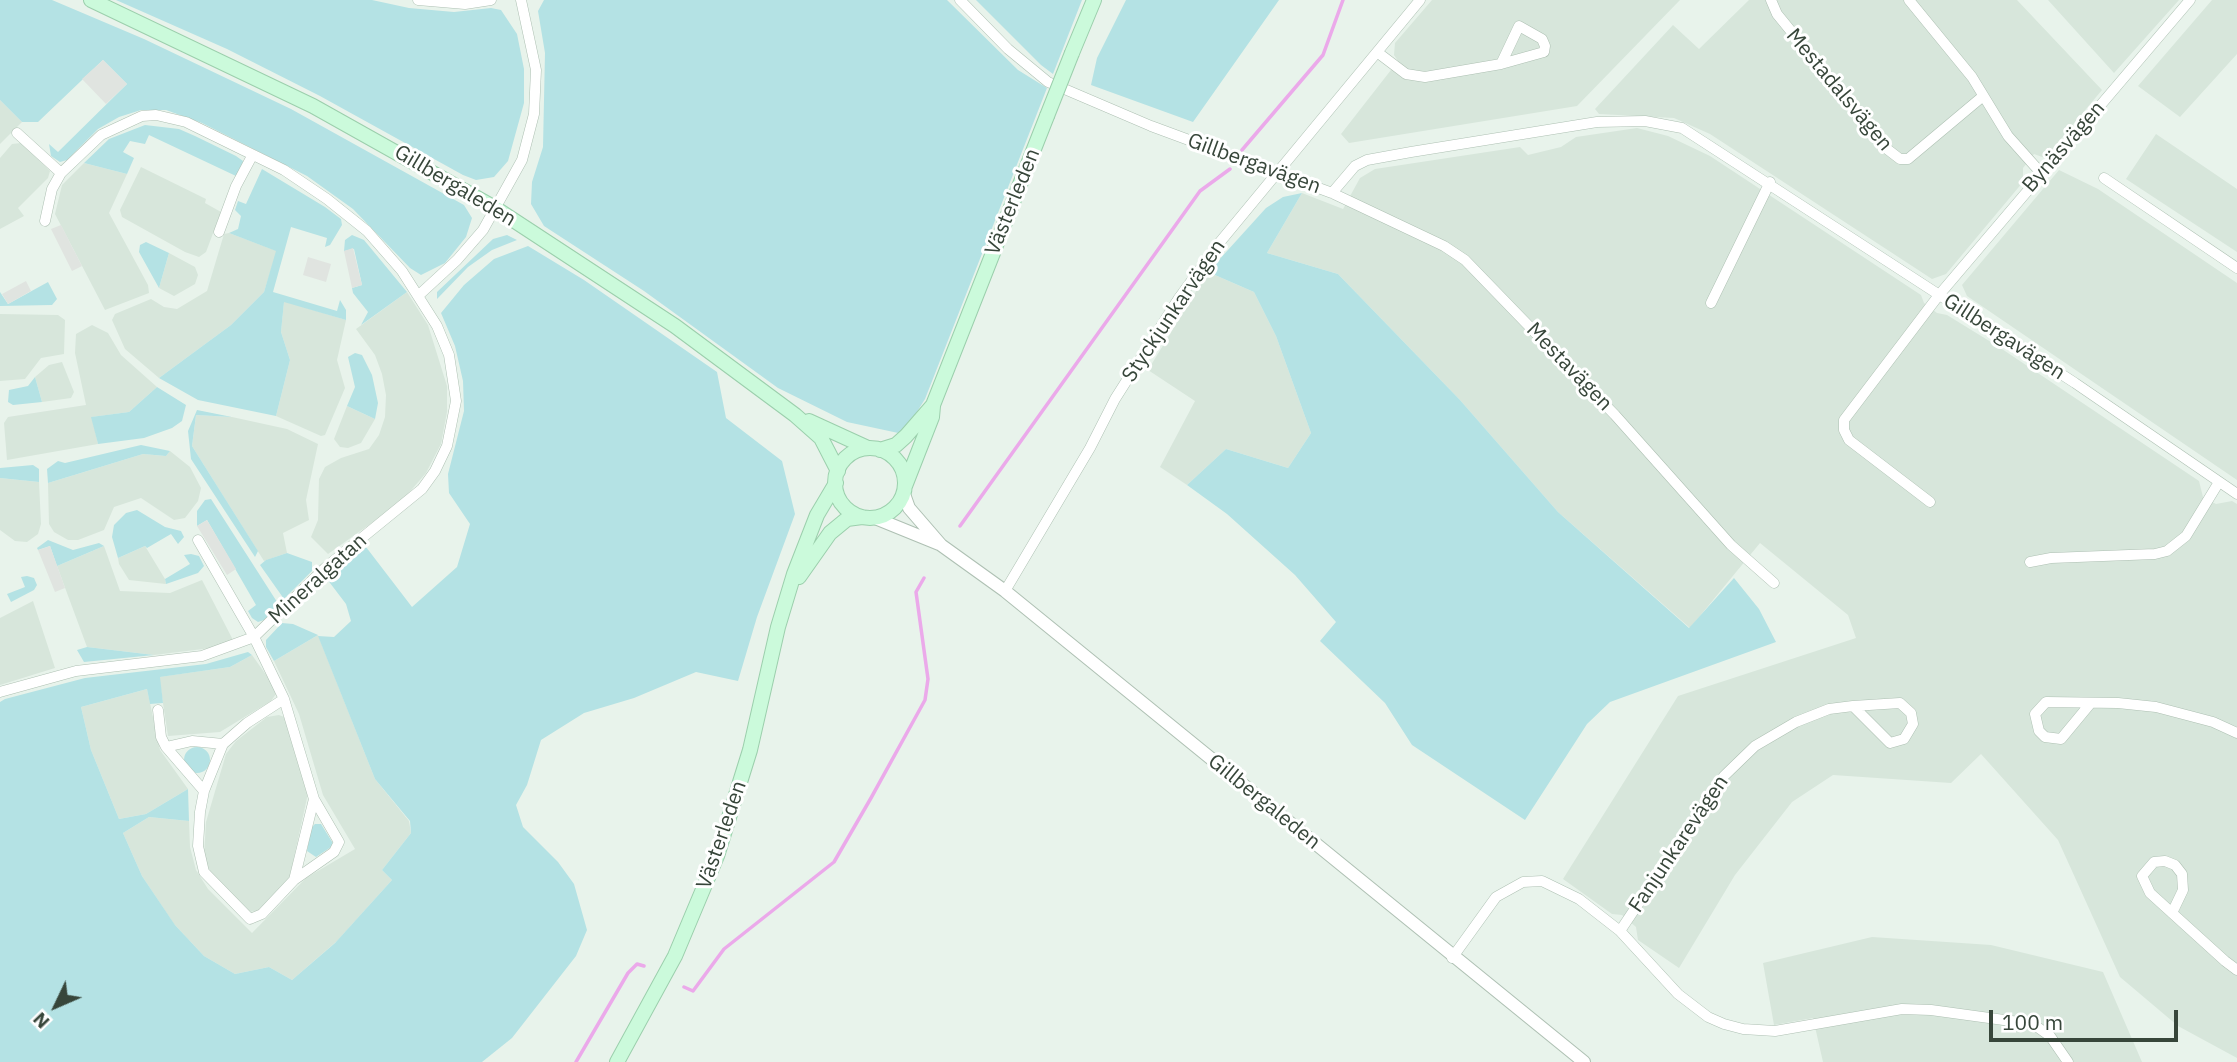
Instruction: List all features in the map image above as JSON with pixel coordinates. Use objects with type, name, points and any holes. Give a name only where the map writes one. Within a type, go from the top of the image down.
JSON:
[{"type":"main road","name":"Gillbergaleden","points":[[91,0],[313,106],[495,208],[675,326],[795,415],[821,438],[837,477]]},
{"type":"main road","name":"Västerleden","points":[[904,490],[932,417],[933,405],[1094,0]]},
{"type":"main road","name":"Västerleden","points":[[874,449],[902,439],[933,405]]},
{"type":"main road","name":"Gillbergaleden","points":[[795,415],[874,449]]},
{"type":"main road","points":[[874,449],[891,455],[901,467],[904,490],[893,510],[868,517],[845,507],[837,477],[849,455],[874,449]]},
{"type":"main road","name":"Västerleden","points":[[617,1062],[675,956],[717,856],[747,762],[778,627],[817,515],[837,477]]},
{"type":"main road","name":"Västerleden","points":[[789,593],[830,533],[847,519],[868,517]]},
{"type":"street","points":[[418,0],[465,4],[491,0]]},
{"type":"street","points":[[419,295],[472,244],[522,160],[534,114],[536,70],[521,0]]},
{"type":"street","name":"Gillbergavägen","points":[[960,0],[1008,49],[1048,82],[1277,175],[1332,193],[1348,173],[1367,160],[1624,120],[1682,128],[1770,182],[2075,383],[2237,494]]},
{"type":"street","name":"Styckjunkarvägen","points":[[1005,592],[1144,351],[1220,242],[1419,0]]},
{"type":"street","name":"Mestadalsvägen","points":[[1771,0],[1777,14],[1887,149],[1900,159],[1908,159],[1982,97]]},
{"type":"street","points":[[1909,0],[1972,77],[2008,136],[2041,173]]},
{"type":"street","name":"Bynäsvägen","points":[[1930,502],[1849,440],[1844,430],[1844,420],[1938,295],[2190,0]]},
{"type":"street","points":[[1377,52],[1416,77],[1501,64],[1544,52],[1542,39],[1520,26],[1501,64]]},
{"type":"street","name":"Mineralgatan","points":[[0,692],[76,671],[202,656],[237,646],[254,637],[325,569],[406,504],[435,471],[453,425],[454,379],[437,326],[419,295],[367,231],[284,170],[186,122],[142,116],[101,135],[61,173],[52,189],[45,221]]},
{"type":"street","points":[[17,133],[61,173]]},
{"type":"street","points":[[219,232],[236,186],[252,156]]},
{"type":"street","points":[[2104,178],[2237,268]]},
{"type":"street","points":[[1712,303],[1770,182]]},
{"type":"street","name":"Mestavägen","points":[[1332,193],[1415,232],[1465,260],[1615,415],[1731,545],[1774,583]]},
{"type":"street","points":[[2030,562],[2051,558],[2155,554],[2167,551],[2186,536],[2219,482]]},
{"type":"street","name":"Gillbergaleden","points":[[904,490],[909,508],[942,545],[1005,592],[1452,958],[1584,1062]]},
{"type":"street","name":"Gillbergaleden","points":[[868,517],[942,545]]},
{"type":"street","points":[[198,540],[254,637],[284,699],[314,799],[339,842],[338,848],[294,880],[256,918],[244,915],[212,884],[199,859],[200,812],[204,790],[223,744],[247,723],[284,699]]},
{"type":"street","points":[[2090,704],[2061,739],[2045,737],[2039,731],[2035,714],[2046,702],[2090,704],[2156,707],[2213,723],[2237,733]]},
{"type":"street","name":"Fanjunkarevägen","points":[[1620,931],[1724,776],[1739,760],[1796,722],[1829,709],[1853,706],[1900,703],[1911,713],[1913,724],[1903,739],[1890,743],[1853,706]]},
{"type":"street","points":[[158,710],[161,737],[166,747],[204,790]]},
{"type":"street","points":[[166,747],[192,741],[223,744]]},
{"type":"street","points":[[294,880],[314,799]]},
{"type":"street","points":[[2172,913],[2183,890],[2182,874],[2175,865],[2165,860],[2154,862],[2142,876],[2143,884],[2172,913],[2237,970]]},
{"type":"street","name":"Fanjunkarevägen","points":[[1452,958],[1496,897],[1523,882],[1542,881],[1559,887],[1620,931],[1664,980],[1707,1017],[1743,1029],[1775,1031],[1902,1009],[1931,1010],[2033,1024],[2050,1036],[2064,1060]]},
{"type":"shaded area","points":[[0,0],[52,0],[144,39],[291,109],[464,205],[472,218],[466,237],[445,263],[421,275],[410,268],[353,209],[307,176],[202,123],[166,110],[141,110],[119,117],[98,129],[67,160],[60,162],[51,156],[49,144],[58,152],[127,84],[103,60],[38,122],[22,122],[0,100]]},
{"type":"shaded area","points":[[116,0],[372,0],[409,8],[454,12],[491,8],[501,10],[517,34],[524,69],[524,103],[508,161],[494,177],[476,180],[463,175],[320,96],[227,49]]},
{"type":"shaded area","points":[[544,0],[947,0],[1018,70],[1047,88],[925,399],[903,434],[847,422],[778,388],[644,291],[544,226],[531,204],[532,182],[543,147],[545,53],[538,11]]},
{"type":"shaded area","points":[[976,0],[1082,0],[1053,74],[1041,65]]},
{"type":"shaded area","points":[[1126,0],[1279,0],[1193,122],[1091,85],[1097,58]]},
{"type":"shaded area","points":[[1432,0],[1680,0],[1577,106],[1349,143],[1341,134],[1398,61],[1394,55],[1395,43]]},
{"type":"shaded area","points":[[1749,0],[2017,0],[2102,90],[2045,158],[2034,154],[2023,168],[2023,182],[1946,274],[1932,279],[1710,134],[1674,118],[1599,114],[1595,109],[1673,25],[1699,49]]},
{"type":"shaded area","points":[[2048,0],[2179,0],[2114,73]]},
{"type":"shaded area","points":[[2212,0],[2237,0],[2237,54],[2180,117],[2138,86]]},
{"type":"shaded area","points":[[103,60],[127,84],[106,104],[82,79]]},
{"type":"shaded area","points":[[0,100],[22,122],[0,144]]},
{"type":"shaded area","points":[[145,125],[179,129],[195,136],[236,156],[243,161],[242,168],[236,176],[149,135],[145,144],[130,141],[123,152],[134,158],[127,174],[84,163],[109,139]]},
{"type":"shaded area","points":[[1637,128],[1668,136],[1710,156],[1921,295],[1924,303],[1937,313],[1947,315],[1999,347],[2199,481],[2203,497],[2216,504],[2232,501],[2237,504],[2237,1058],[2178,1026],[2120,977],[2058,840],[1981,754],[1951,783],[1833,775],[1792,802],[1735,875],[1679,968],[1638,940],[1636,927],[1622,915],[1612,914],[1563,879],[1678,696],[1856,638],[1848,615],[1760,543],[1690,628],[1558,512],[1460,400],[1338,274],[1267,253],[1302,193],[1343,209],[1360,178],[1375,169],[1520,147],[1528,155],[1561,147],[1576,137]]},
{"type":"shaded area","points":[[2156,134],[2237,189],[2237,252],[2126,179]]},
{"type":"shaded area","points":[[21,143],[50,171],[48,178],[18,208],[24,216],[0,229],[0,158],[12,144]]},
{"type":"shaded area","points":[[84,163],[127,174],[109,213],[148,285],[149,293],[105,310],[55,214],[62,185]]},
{"type":"shaded area","points":[[141,167],[206,199],[205,203],[221,212],[206,252],[199,257],[122,217],[120,210]]},
{"type":"shaded area","points":[[262,169],[325,207],[341,219],[342,225],[330,245],[325,247],[327,238],[291,227],[273,292],[337,311],[340,300],[346,310],[346,320],[284,302],[281,332],[290,360],[276,416],[198,400],[159,378],[231,325],[264,292],[276,251],[229,233],[238,229],[241,216],[235,210],[238,201],[246,204]]},
{"type":"shaded area","points":[[2059,170],[2098,189],[2237,283],[2237,480],[1967,296],[1962,285]]},
{"type":"shaded area","points":[[1302,193],[1267,253],[1338,274],[1460,400],[1558,512],[1689,628],[1734,578],[1759,609],[1776,642],[1610,702],[1587,724],[1525,820],[1412,745],[1385,703],[1320,641],[1336,622],[1295,575],[1227,514],[1187,485],[1226,449],[1288,468],[1311,433],[1276,336],[1254,292],[1208,272],[1266,208],[1283,197]]},
{"type":"shaded area","points":[[61,225],[82,266],[72,271],[51,229]]},
{"type":"shaded area","points":[[229,233],[277,251],[264,292],[231,325],[159,378],[125,349],[112,320],[115,314],[151,299],[164,307],[177,309],[207,291],[224,234]]},
{"type":"shaded area","points":[[352,235],[364,240],[407,292],[361,325],[368,312],[353,293],[352,288],[362,285],[354,249],[344,251],[345,240]]},
{"type":"shaded area","points":[[507,235],[517,240],[492,250],[468,267],[437,299],[437,292],[493,239]]},
{"type":"shaded area","points":[[146,242],[169,253],[159,288],[139,252],[140,245]]},
{"type":"shaded area","points":[[528,246],[584,280],[717,372],[726,418],[782,461],[795,514],[757,617],[738,681],[696,672],[634,698],[584,713],[541,740],[527,785],[516,805],[523,827],[558,862],[574,884],[587,930],[576,956],[512,1038],[482,1062],[0,1062],[0,702],[5,699],[85,678],[206,664],[248,652],[252,655],[230,667],[160,677],[163,703],[150,704],[147,689],[81,707],[91,750],[119,819],[146,814],[188,789],[189,821],[149,817],[123,833],[142,876],[175,925],[204,956],[235,974],[269,967],[292,980],[335,943],[392,880],[382,870],[411,833],[410,821],[375,779],[318,636],[334,637],[351,621],[346,604],[327,579],[366,547],[412,607],[457,567],[470,524],[449,493],[448,474],[464,411],[463,381],[455,346],[441,313],[464,285],[494,259]]},
{"type":"shaded area","points":[[353,248],[362,285],[352,288],[344,251]]},
{"type":"shaded area","points":[[169,253],[195,267],[198,275],[195,284],[174,296],[159,288]]},
{"type":"shaded area","points":[[308,257],[331,264],[326,282],[303,275]]},
{"type":"shaded area","points":[[1208,272],[1254,292],[1276,336],[1311,433],[1288,468],[1226,449],[1187,485],[1160,467],[1195,401],[1148,370]]},
{"type":"shaded area","points":[[26,281],[31,291],[8,304],[2,294]]},
{"type":"shaded area","points":[[48,282],[57,299],[52,305],[0,306],[0,292],[8,304]]},
{"type":"shaded area","points":[[407,292],[428,325],[447,386],[447,412],[441,444],[426,473],[401,502],[328,554],[311,537],[318,520],[319,479],[325,467],[341,458],[369,449],[379,435],[385,417],[386,395],[382,374],[375,355],[356,329]]},
{"type":"shaded area","points":[[284,301],[346,320],[337,360],[345,388],[325,435],[321,436],[276,416],[290,360],[281,332]]},
{"type":"shaded area","points":[[0,314],[58,315],[65,320],[64,354],[41,358],[25,379],[0,381]]},
{"type":"shaded area","points":[[92,325],[108,333],[121,355],[157,387],[129,412],[92,417],[98,444],[7,460],[4,423],[8,417],[86,405],[75,353],[76,334]]},
{"type":"shaded area","points":[[355,353],[362,355],[372,375],[378,403],[375,419],[347,406],[355,387],[348,357]]},
{"type":"shaded area","points":[[62,362],[74,392],[71,398],[42,402],[35,377],[49,365]]},
{"type":"shaded area","points":[[35,377],[42,402],[13,405],[8,402],[9,390],[28,386]]},
{"type":"shaded area","points":[[157,387],[186,405],[182,421],[172,428],[144,438],[98,444],[91,417],[129,412]]},
{"type":"shaded area","points":[[347,406],[375,419],[361,443],[348,448],[340,447],[334,439]]},
{"type":"shaded area","points":[[197,410],[232,417],[196,415],[192,446],[258,551],[255,557],[191,459],[188,431]]},
{"type":"shaded area","points":[[196,415],[232,417],[287,429],[318,444],[306,500],[309,520],[283,533],[287,553],[264,561],[192,446]]},
{"type":"shaded area","points":[[141,445],[170,451],[166,456],[143,454],[48,483],[47,469],[58,461],[65,463]]},
{"type":"shaded area","points":[[170,451],[190,467],[201,488],[198,501],[185,518],[174,520],[141,498],[114,507],[104,530],[78,540],[68,540],[54,532],[49,524],[48,483],[143,454],[166,456]]},
{"type":"shaded area","points":[[33,465],[39,469],[39,482],[0,478],[0,468]]},
{"type":"shaded area","points":[[0,478],[39,482],[41,524],[38,534],[27,542],[15,541],[0,530]]},
{"type":"shaded area","points":[[211,499],[279,605],[264,620],[258,622],[248,611],[256,605],[207,520],[197,526],[197,511],[205,500]]},
{"type":"shaded area","points":[[137,510],[165,527],[181,531],[184,537],[178,544],[171,534],[147,548],[145,546],[118,558],[112,537],[114,525],[126,513]]},
{"type":"shaded area","points":[[207,520],[236,569],[227,575],[197,526]]},
{"type":"shaded area","points":[[48,540],[73,550],[99,543],[104,546],[57,566],[50,546],[38,550],[37,548]]},
{"type":"shaded area","points":[[50,546],[65,588],[55,592],[38,550]]},
{"type":"shaded area","points":[[104,546],[120,591],[170,593],[202,580],[233,640],[211,648],[154,655],[87,647],[57,566]]},
{"type":"shaded area","points":[[145,546],[166,584],[129,580],[119,564],[118,558]]},
{"type":"shaded area","points":[[287,553],[312,562],[312,571],[284,599],[260,565],[266,560]]},
{"type":"shaded area","points":[[184,555],[199,556],[204,566],[198,573],[166,584],[165,579],[190,564]]},
{"type":"shaded area","points":[[21,577],[34,578],[37,585],[34,590],[11,602],[7,594],[25,587]]},
{"type":"shaded area","points":[[33,601],[55,668],[0,685],[0,618]]},
{"type":"shaded area","points":[[282,623],[293,624],[318,635],[274,661],[266,647],[266,640]]},
{"type":"shaded area","points":[[318,635],[375,779],[409,821],[411,833],[382,870],[392,880],[337,941],[292,980],[269,967],[235,974],[204,956],[174,924],[142,876],[123,833],[149,817],[189,821],[190,847],[196,870],[208,889],[252,933],[306,878],[355,849],[323,795],[299,714],[274,661]]},
{"type":"shaded area","points":[[87,647],[154,655],[84,662],[77,650]]},
{"type":"shaded area","points":[[252,655],[274,686],[276,694],[271,701],[220,732],[168,736],[159,677],[230,667]]},
{"type":"shaded area","points":[[147,689],[160,750],[188,789],[146,814],[119,819],[91,750],[81,707]]},
{"type":"shaded area","points":[[279,715],[289,719],[309,789],[289,880],[269,903],[258,911],[248,912],[210,871],[204,856],[206,822],[226,754],[236,741],[267,717]]},
{"type":"shaded area","points":[[197,747],[206,751],[210,760],[206,769],[197,773],[188,769],[184,760],[188,751]]},
{"type":"shaded area","points":[[315,824],[321,824],[334,845],[316,857],[307,851],[311,828]]},
{"type":"shaded area","points":[[1872,937],[1991,945],[2103,972],[2142,1062],[1823,1062],[1813,1018],[1774,1025],[1763,963]]},
{"type":"waterway","points":[[1242,150],[1323,55],[1343,0]]},
{"type":"waterway","points":[[960,526],[1200,191],[1230,169]]},
{"type":"waterway","points":[[684,987],[693,991],[724,949],[834,862],[925,700],[928,679],[916,592],[924,578]]},
{"type":"waterway","points":[[576,1062],[628,973],[637,964],[644,966]]}]
